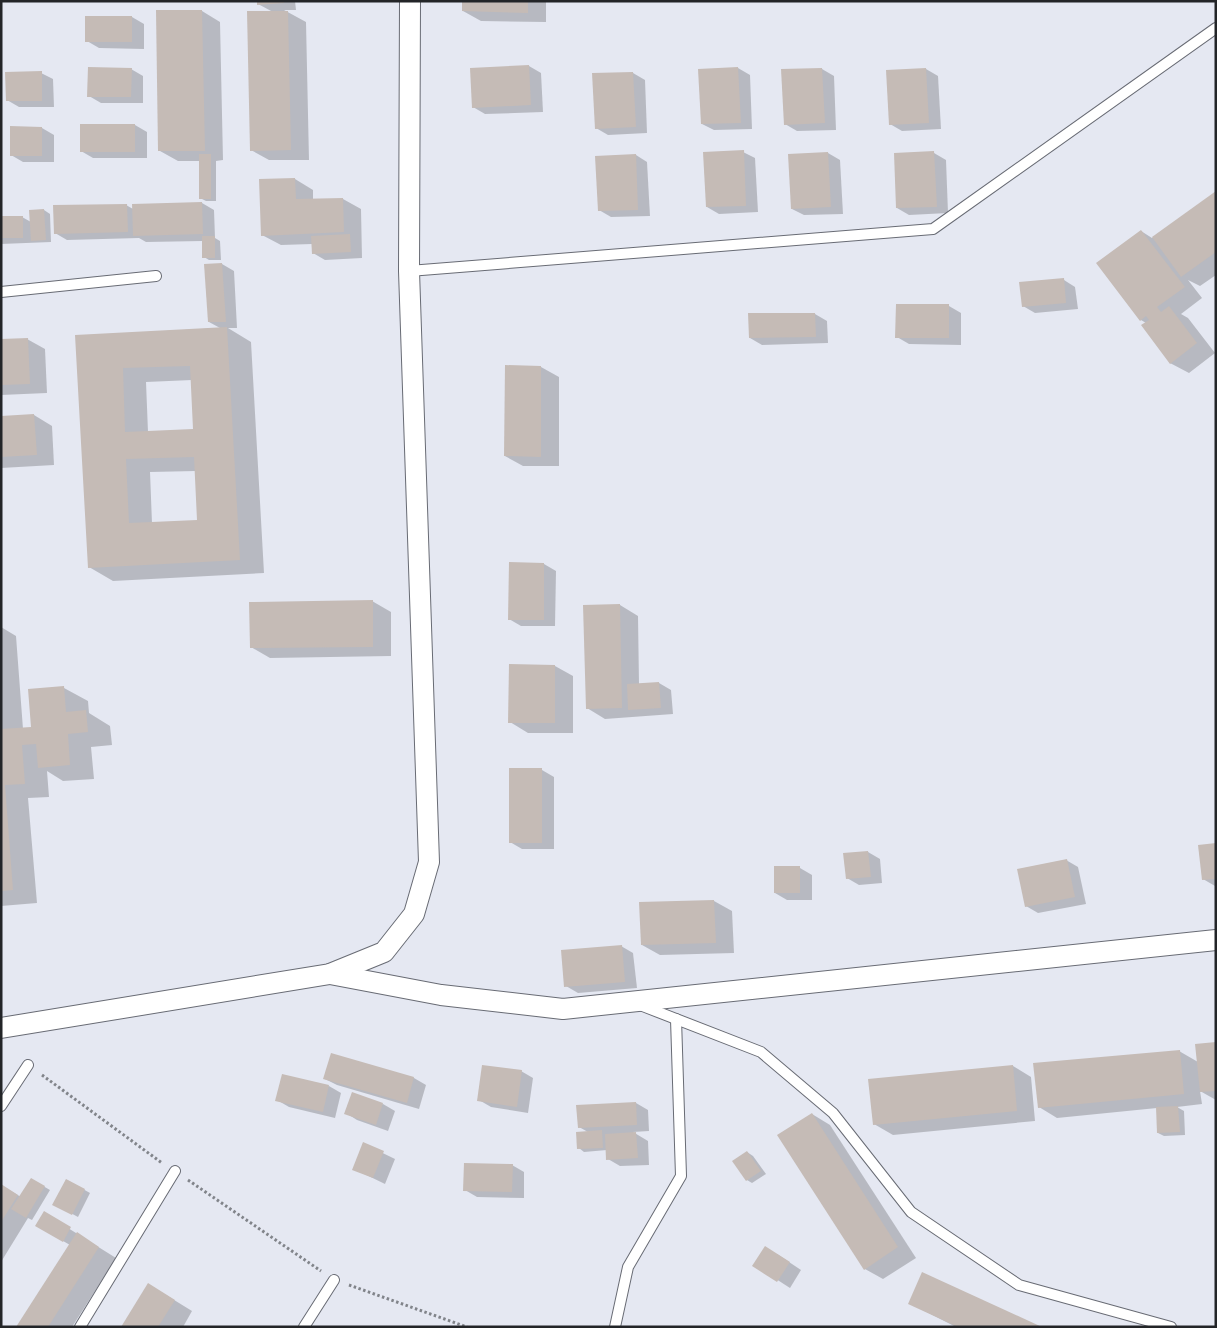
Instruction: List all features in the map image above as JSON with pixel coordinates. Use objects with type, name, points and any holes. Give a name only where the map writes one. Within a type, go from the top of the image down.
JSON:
[{"type":"street","points":[[1,1028],[330,974],[384,952],[414,914],[429,862],[409,271],[410,1]]},
{"type":"street","points":[[330,974],[441,995],[563,1009],[1216,940]]},
{"type":"lane","points":[[409,271],[933,229],[1216,28]]},
{"type":"lane","points":[[1,292],[156,276]]},
{"type":"lane","points":[[632,1002],[760,1052],[833,1113],[911,1212],[1019,1286],[1171,1327]]},
{"type":"lane","points":[[615,1327],[628,1267],[681,1176],[676,1019]]},
{"type":"lane","points":[[1,1106],[28,1065]]},
{"type":"lane","points":[[80,1327],[175,1172]]},
{"type":"lane","points":[[304,1327],[334,1280]]},
{"type":"path","points":[[28,1065],[175,1172],[334,1280],[467,1327]]},
{"type":"building","points":[[257,1],[284,1],[284,3],[257,5]]},
{"type":"building","points":[[462,1],[528,1],[528,13],[462,11]]},
{"type":"building","points":[[156,10],[202,10],[205,151],[158,151]]},
{"type":"building","points":[[247,11],[288,11],[291,150],[250,151]]},
{"type":"building","points":[[85,16],[132,16],[132,42],[85,42]]},
{"type":"building","points":[[529,65],[531,105],[472,108],[470,68]]},
{"type":"building","points":[[88,67],[132,68],[131,97],[87,97]]},
{"type":"building","points":[[738,67],[741,123],[701,124],[698,69]]},
{"type":"building","points":[[822,68],[825,123],[784,125],[781,69]]},
{"type":"building","points":[[926,68],[929,123],[889,125],[886,70]]},
{"type":"building","points":[[42,71],[42,101],[6,101],[5,72]]},
{"type":"building","points":[[633,72],[636,127],[595,129],[592,73]]},
{"type":"building","points":[[80,124],[135,124],[135,152],[80,152]]},
{"type":"building","points":[[10,126],[42,127],[42,156],[10,156]]},
{"type":"building","points":[[744,150],[746,206],[706,207],[703,152]]},
{"type":"building","points":[[934,151],[937,207],[896,208],[894,153]]},
{"type":"building","points":[[828,152],[831,207],[791,209],[788,154]]},
{"type":"building","points":[[199,154],[211,154],[211,199],[199,199]]},
{"type":"building","points":[[636,154],[638,210],[598,211],[595,156]]},
{"type":"building","points":[[295,178],[296,199],[343,198],[344,232],[261,236],[259,179]]},
{"type":"building","points":[[1216,191],[1216,252],[1181,277],[1152,237]]},
{"type":"building","points":[[202,202],[203,234],[133,236],[132,204]]},
{"type":"building","points":[[127,204],[128,232],[54,234],[53,205]]},
{"type":"building","points":[[44,209],[46,240],[31,241],[29,210]]},
{"type":"building","points":[[1,216],[23,216],[23,238],[1,238]]},
{"type":"building","points":[[1141,230],[1185,287],[1157,307],[1161,312],[1169,306],[1197,343],[1170,364],[1141,325],[1149,320],[1146,316],[1140,321],[1096,263]]},
{"type":"building","points":[[350,234],[351,252],[312,254],[311,236]]},
{"type":"building","points":[[202,236],[215,236],[215,258],[202,258]]},
{"type":"building","points":[[222,263],[226,322],[208,322],[204,264]]},
{"type":"building","points":[[1064,278],[1066,303],[1022,307],[1019,282]]},
{"type":"building","points":[[896,304],[949,304],[949,338],[895,338]]},
{"type":"building","points":[[748,313],[815,313],[816,337],[749,338]]},
{"type":"building","points":[[227,327],[240,560],[88,568],[75,335]],"holes":[[[190,366],[193,429],[125,432],[123,368]],[[194,457],[197,520],[129,523],[126,459]]]},
{"type":"building","points":[[28,338],[30,384],[1,385],[1,339]]},
{"type":"building","points":[[505,365],[541,366],[541,457],[504,456]]},
{"type":"building","points":[[34,414],[37,455],[1,457],[1,416]]},
{"type":"building","points":[[509,562],[544,563],[544,620],[508,620]]},
{"type":"building","points":[[373,600],[373,647],[250,648],[249,602]]},
{"type":"building","points":[[620,604],[622,708],[586,709],[583,605]]},
{"type":"building","points":[[509,664],[555,665],[555,723],[508,723]]},
{"type":"building","points":[[659,682],[661,708],[628,710],[627,684]]},
{"type":"building","points":[[64,686],[66,712],[86,710],[88,732],[68,734],[70,765],[38,768],[36,744],[22,745],[25,784],[5,785],[13,890],[1,891],[1,729],[31,727],[28,689]]},
{"type":"building","points":[[509,768],[542,768],[542,843],[509,843]]},
{"type":"building","points":[[1216,843],[1216,879],[1202,880],[1198,845]]},
{"type":"building","points":[[868,851],[871,877],[846,879],[843,853]]},
{"type":"building","points":[[1067,859],[1075,897],[1025,907],[1017,869]]},
{"type":"building","points":[[774,866],[800,866],[800,893],[774,893]]},
{"type":"building","points":[[714,900],[716,943],[641,945],[639,902]]},
{"type":"building","points":[[622,945],[625,982],[564,987],[561,950]]},
{"type":"building","points":[[1216,1042],[1216,1091],[1200,1092],[1195,1044]]},
{"type":"building","points":[[1180,1050],[1184,1094],[1038,1108],[1033,1063]]},
{"type":"building","points":[[331,1053],[414,1077],[407,1103],[323,1079]]},
{"type":"building","points":[[482,1065],[522,1070],[517,1107],[477,1101]]},
{"type":"building","points":[[1013,1065],[1017,1111],[873,1125],[868,1079]]},
{"type":"building","points":[[282,1074],[329,1085],[323,1112],[275,1101]]},
{"type":"building","points":[[352,1092],[383,1103],[376,1125],[344,1114]]},
{"type":"building","points":[[636,1102],[637,1125],[578,1128],[576,1105]]},
{"type":"building","points":[[1178,1106],[1180,1132],[1157,1133],[1156,1107]]},
{"type":"building","points":[[812,1113],[898,1247],[864,1270],[777,1135]]},
{"type":"building","points":[[602,1130],[603,1148],[577,1149],[576,1132]]},
{"type":"building","points":[[636,1132],[638,1158],[606,1160],[605,1134]]},
{"type":"building","points":[[363,1142],[384,1151],[373,1178],[352,1170]]},
{"type":"building","points":[[747,1151],[761,1171],[746,1181],[732,1161]]},
{"type":"building","points":[[464,1163],[513,1164],[512,1192],[463,1191]]},
{"type":"building","points":[[31,1178],[45,1186],[26,1218],[11,1209]]},
{"type":"building","points":[[66,1179],[85,1189],[72,1215],[52,1205]]},
{"type":"building","points":[[1,1184],[18,1195],[1,1222]]},
{"type":"building","points":[[44,1211],[71,1227],[63,1242],[35,1226]]},
{"type":"building","points":[[77,1232],[99,1247],[48,1327],[16,1327]]},
{"type":"building","points":[[765,1246],[790,1262],[777,1282],[752,1266]]},
{"type":"building","points":[[922,1272],[1042,1327],[958,1327],[908,1304]]},
{"type":"building","points":[[148,1283],[175,1300],[158,1327],[121,1327]]}]
